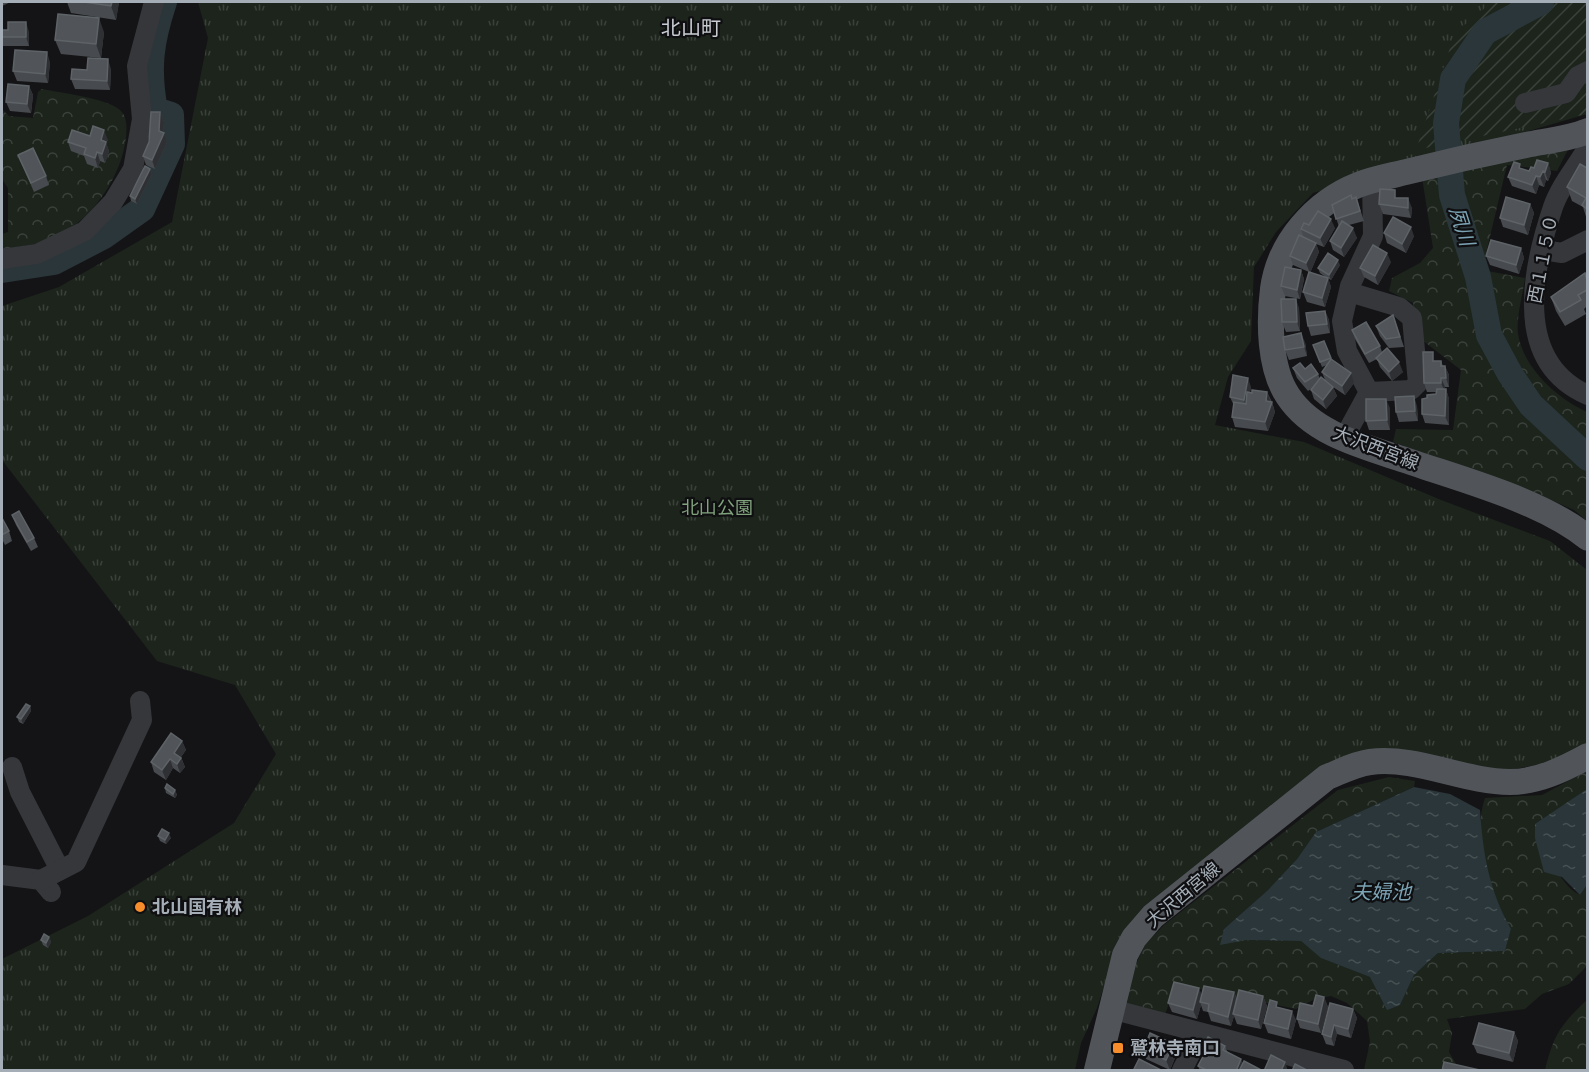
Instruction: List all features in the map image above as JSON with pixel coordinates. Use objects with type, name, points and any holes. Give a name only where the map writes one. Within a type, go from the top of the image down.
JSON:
[{"type":"main road","name":"大沢西宮線","points":[[1587,131],[1372,181],[1336,197],[1317,209],[1307,219],[1283,257],[1272,292],[1274,355],[1278,375],[1287,395],[1306,416],[1344,438],[1539,509],[1587,538]]},
{"type":"main road","name":"大沢西宮線","points":[[1096,1071],[1125,955],[1134,938],[1153,916],[1327,777],[1350,766],[1388,762],[1486,781],[1513,782],[1557,773],[1587,756]]},
{"type":"street","points":[[2,259],[38,254],[85,231],[113,202],[133,169],[142,119],[137,66],[154,2]]},
{"type":"street","points":[[1525,103],[1566,93],[1578,76],[1587,71]]},
{"type":"street","name":"西１１５０","points":[[1587,147],[1554,205],[1533,293],[1534,328],[1547,361],[1574,389],[1587,395]]},
{"type":"street","points":[[1369,392],[1347,351],[1342,321],[1349,292],[1373,236],[1372,181]]},
{"type":"street","points":[[1543,250],[1562,253],[1587,240]]},
{"type":"street","points":[[1349,292],[1399,307],[1412,318],[1418,382],[1411,390],[1369,392]]},
{"type":"street","points":[[1344,438],[1369,392]]},
{"type":"street","points":[[2,874],[46,886],[60,870],[76,862],[142,720],[140,701]]},
{"type":"street","points":[[12,767],[25,801],[60,870]]},
{"type":"street","points":[[1110,1009],[1344,1071]]},
{"type":"street","points":[[1182,1071],[1201,1033]]},
{"type":"green space","name":"北山公園","points":[[198,2],[1587,2],[1587,114],[1313,193],[1276,232],[1254,267],[1251,341],[1228,377],[1215,425],[1304,442],[1441,500],[1550,541],[1587,570],[1587,743],[1565,759],[1505,771],[1381,752],[1119,939],[1097,1008],[1081,1043],[1075,1070],[2,1070],[2,959],[88,916],[234,823],[276,754],[235,685],[157,661],[2,460],[2,306],[59,287],[172,222],[208,38]]},
{"type":"green space","points":[[1492,2],[1587,2],[1587,114],[1416,150],[1455,33]]},
{"type":"green space","points":[[42,89],[95,99],[115,106],[124,116],[126,126],[123,151],[113,179],[105,192],[75,225],[49,240],[2,250],[2,234],[8,232],[8,188],[2,179],[2,109],[9,116],[33,118],[38,92]]},
{"type":"green space","points":[[1573,140],[1557,171],[1507,165],[1482,270],[1525,278],[1518,320],[1521,347],[1544,381],[1564,399],[1587,412],[1587,521],[1574,510],[1533,492],[1393,442],[1396,429],[1453,430],[1461,370],[1422,340],[1413,303],[1389,291],[1392,278],[1420,263],[1433,248],[1422,177]]},
{"type":"green space","points":[[1587,771],[1587,789],[1535,825],[1553,864],[1565,883],[1580,895],[1587,885],[1587,966],[1569,984],[1542,994],[1525,1009],[1447,1019],[1452,1033],[1449,1052],[1456,1064],[1450,1070],[1364,1070],[1370,1042],[1367,1021],[1347,1003],[1331,996],[1315,999],[1296,1009],[1175,984],[1165,1015],[1125,1007],[1134,969],[1144,946],[1164,925],[1338,790],[1389,777],[1415,781],[1414,787],[1316,832],[1297,859],[1268,890],[1224,929],[1246,940],[1301,941],[1322,958],[1370,977],[1400,1005],[1414,975],[1438,953],[1505,951],[1511,929],[1497,900],[1482,848],[1481,813],[1485,798],[1542,795]]},
{"type":"green space","points":[[1587,1000],[1587,1070],[1545,1070],[1559,1031]]},
{"type":"water","name":"夫婦池","points":[[1414,787],[1450,794],[1480,810],[1488,872],[1503,915],[1511,929],[1505,951],[1438,953],[1414,975],[1400,1005],[1387,1010],[1370,977],[1321,958],[1301,941],[1246,940],[1220,945],[1224,929],[1268,890],[1297,859],[1316,832]]},
{"type":"water","points":[[1587,789],[1587,885],[1580,895],[1562,877],[1544,872],[1535,838],[1535,824]]},
{"type":"building","points":[[84,2],[112,2],[111,6]]},
{"type":"building","points":[[58,14],[99,18],[96,44],[55,40]]},
{"type":"building","points":[[8,22],[26,22],[26,37],[2,37],[2,30],[8,30]]},
{"type":"building","points":[[15,50],[47,52],[45,74],[13,71]]},
{"type":"building","points":[[88,58],[108,59],[107,81],[71,79],[72,69],[87,70]]},
{"type":"building","points":[[8,84],[29,86],[27,104],[6,102]]},
{"type":"building","points":[[151,112],[160,112],[159,131],[164,133],[152,160],[143,156],[149,142]]},
{"type":"building","points":[[93,126],[104,130],[101,140],[106,142],[102,154],[97,152],[95,158],[84,154],[86,148],[68,142],[72,130],[90,136]]},
{"type":"building","points":[[33,148],[46,176],[31,183],[18,155]]},
{"type":"building","points":[[1537,160],[1548,163],[1545,172],[1543,171],[1540,177],[1536,176],[1532,185],[1508,177],[1514,162],[1520,164],[1519,168],[1529,171],[1531,167],[1534,168]]},
{"type":"building","points":[[1580,164],[1587,168],[1587,209],[1582,205],[1586,198],[1567,187]]},
{"type":"building","points":[[145,166],[150,169],[135,199],[130,196]]},
{"type":"building","points":[[1380,189],[1395,190],[1395,198],[1408,198],[1408,208],[1379,204]]},
{"type":"building","points":[[1351,195],[1352,199],[1356,197],[1360,211],[1336,219],[1332,205]]},
{"type":"building","points":[[1506,197],[1530,204],[1524,225],[1500,218]]},
{"type":"building","points":[[1318,211],[1331,219],[1320,238],[1301,229],[1304,223],[1309,225]]},
{"type":"building","points":[[1393,217],[1411,227],[1402,244],[1384,233]]},
{"type":"building","points":[[1342,221],[1353,228],[1341,248],[1330,241]]},
{"type":"building","points":[[1299,235],[1316,243],[1306,263],[1290,256]]},
{"type":"building","points":[[1491,240],[1521,248],[1516,265],[1486,256]]},
{"type":"building","points":[[1373,245],[1387,253],[1375,276],[1360,268]]},
{"type":"building","points":[[1328,253],[1338,260],[1329,275],[1318,268]]},
{"type":"building","points":[[1285,267],[1301,270],[1297,290],[1281,286]]},
{"type":"building","points":[[1309,272],[1328,278],[1322,298],[1303,292]]},
{"type":"building","points":[[1585,273],[1587,290],[1578,295],[1581,300],[1560,312],[1551,297]]},
{"type":"building","points":[[1281,299],[1296,299],[1297,322],[1282,322]]},
{"type":"building","points":[[1325,311],[1327,324],[1308,326],[1306,313]]},
{"type":"building","points":[[1393,315],[1400,337],[1386,339],[1376,326]]},
{"type":"building","points":[[1366,322],[1380,346],[1365,354],[1352,330]]},
{"type":"building","points":[[1301,333],[1304,347],[1285,350],[1283,337]]},
{"type":"building","points":[[1324,341],[1331,358],[1320,362],[1313,345]]},
{"type":"building","points":[[1387,348],[1399,362],[1389,372],[1376,358]]},
{"type":"building","points":[[1423,352],[1433,352],[1433,361],[1441,361],[1441,366],[1445,366],[1446,378],[1441,378],[1441,383],[1424,383]]},
{"type":"building","points":[[1331,359],[1351,373],[1342,386],[1322,372]]},
{"type":"building","points":[[1300,363],[1305,369],[1311,364],[1318,374],[1305,382],[1293,368]]},
{"type":"building","points":[[1233,375],[1248,378],[1244,400],[1230,397]]},
{"type":"building","points":[[1321,377],[1333,387],[1323,400],[1311,390]]},
{"type":"building","points":[[1437,389],[1446,389],[1445,416],[1422,414],[1422,399],[1427,398],[1427,395],[1436,394]]},
{"type":"building","points":[[1252,390],[1267,392],[1266,401],[1272,402],[1265,422],[1232,417],[1234,402],[1246,404],[1247,392],[1252,393]]},
{"type":"building","points":[[1414,396],[1415,411],[1396,412],[1395,397]]},
{"type":"building","points":[[1366,399],[1386,399],[1387,420],[1366,421]]},
{"type":"building","points":[[19,511],[34,538],[27,542],[12,515]]},
{"type":"building","points":[[2,518],[9,531],[2,535]]},
{"type":"building","points":[[26,704],[30,706],[21,719],[17,717]]},
{"type":"building","points":[[171,733],[182,741],[174,753],[181,758],[177,764],[170,759],[162,770],[151,762]]},
{"type":"building","points":[[167,784],[175,790],[173,794],[165,788]]},
{"type":"building","points":[[162,829],[169,833],[165,840],[158,836]]},
{"type":"building","points":[[44,934],[49,937],[46,943],[41,940]]},
{"type":"building","points":[[1174,982],[1199,988],[1193,1010],[1168,1003]]},
{"type":"building","points":[[1204,986],[1234,992],[1228,1017],[1208,1011],[1209,1004],[1200,1002]]},
{"type":"building","points":[[1239,990],[1263,996],[1258,1020],[1233,1014]]},
{"type":"building","points":[[1316,995],[1324,997],[1318,1024],[1297,1019],[1300,1003],[1313,1006]]},
{"type":"building","points":[[1270,1000],[1277,1002],[1276,1007],[1292,1011],[1288,1029],[1264,1023]]},
{"type":"building","points":[[1330,1003],[1353,1009],[1348,1029],[1334,1025],[1331,1037],[1322,1034]]},
{"type":"building","points":[[1479,1023],[1514,1032],[1509,1053],[1473,1044]]},
{"type":"building","points":[[1150,1033],[1174,1044],[1166,1060],[1143,1050]]},
{"type":"building","points":[[1208,1037],[1225,1046],[1223,1050],[1241,1059],[1236,1071],[1208,1071],[1198,1066],[1206,1051],[1202,1049]]},
{"type":"building","points":[[1271,1055],[1285,1062],[1281,1071],[1264,1071]]},
{"type":"building","points":[[1139,1059],[1161,1070],[1161,1071],[1133,1071]]},
{"type":"building","points":[[1244,1061],[1263,1071],[1239,1071]]},
{"type":"building","points":[[1444,1062],[1484,1071],[1442,1071]]},
{"type":"building","points":[[1295,1064],[1305,1069],[1304,1071],[1292,1071]]},
{"type":"waterway","points":[[2,270],[54,262],[104,236],[142,209],[172,144],[171,115],[155,110],[151,81],[153,42],[164,2]]},
{"type":"waterway","name":"夙川","points":[[1541,2],[1485,32],[1453,79],[1446,123],[1452,195],[1478,277],[1489,335],[1510,374],[1531,405],[1588,458]]},
{"type":"place","name":"北山国有林","points":[[140,907]]},
{"type":"place","name":"鷲林寺南口","points":[[1118,1048]]},
{"type":"district","name":"北山町","points":[[691,28]]}]
